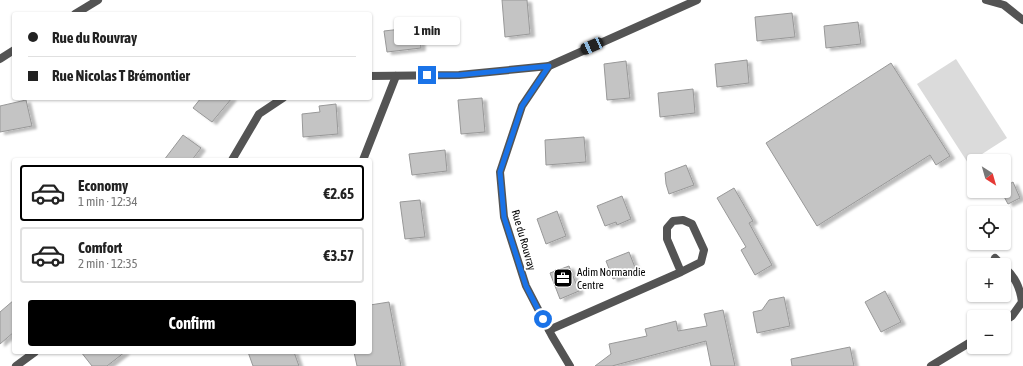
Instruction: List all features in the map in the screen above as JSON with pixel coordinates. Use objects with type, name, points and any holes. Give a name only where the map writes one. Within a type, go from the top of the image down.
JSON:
[{"type":"street","points":[[78,12],[98,0]]},
{"type":"street","points":[[372,76],[459,75],[549,66],[697,0]]},
{"type":"street","points":[[986,0],[1004,5],[1023,20]]},
{"type":"street","points":[[0,59],[12,51]]},
{"type":"street","name":"Rue du Rouvray","points":[[549,66],[522,106],[500,172],[504,217],[526,286],[570,366]]},
{"type":"street","points":[[364,158],[396,76]]},
{"type":"street","points":[[233,158],[259,114],[279,100]]},
{"type":"street","points":[[549,330],[681,272],[701,262],[704,250],[692,224],[683,220],[673,221],[667,228],[667,238],[681,272]]},
{"type":"street","points":[[1011,273],[1020,290],[1022,302],[1011,317]]},
{"type":"street","points":[[931,366],[967,344]]},
{"type":"street","points":[[16,366],[32,354]]},
{"type":"shaded area","points":[[956,59],[1007,138],[982,154],[967,154],[967,161],[917,84]]},
{"type":"building","points":[[502,0],[527,0],[530,34],[505,37]]},
{"type":"building","points":[[792,13],[795,37],[757,41],[755,17]]},
{"type":"building","points":[[858,22],[861,44],[826,48],[824,26]]},
{"type":"building","points":[[419,27],[421,48],[387,52],[384,31]]},
{"type":"building","points":[[747,60],[749,83],[717,87],[715,64]]},
{"type":"building","points":[[626,61],[630,98],[607,100],[604,64]]},
{"type":"building","points":[[891,63],[950,156],[936,165],[930,155],[817,226],[766,143]]},
{"type":"building","points":[[693,89],[695,113],[660,117],[658,93]]},
{"type":"building","points":[[482,98],[485,132],[461,134],[458,100]]},
{"type":"building","points":[[26,100],[32,126],[0,132],[0,106]]},
{"type":"building","points":[[199,100],[230,100],[212,122],[193,108]]},
{"type":"building","points":[[336,104],[338,134],[303,137],[302,114],[320,112],[319,106]]},
{"type":"building","points":[[183,135],[201,148],[194,158],[166,158]]},
{"type":"building","points":[[584,137],[586,162],[546,165],[545,140]]},
{"type":"building","points":[[445,150],[447,171],[412,175],[409,154]]},
{"type":"building","points":[[686,165],[694,185],[669,194],[665,173]]},
{"type":"building","points":[[1013,182],[1020,198],[1008,204],[1005,198],[1011,198],[1011,183]]},
{"type":"building","points":[[734,188],[753,221],[749,223],[772,265],[755,275],[741,250],[746,247],[717,198]]},
{"type":"building","points":[[622,196],[631,219],[617,225],[616,222],[605,226],[597,206]]},
{"type":"building","points":[[420,200],[425,237],[405,239],[400,202]]},
{"type":"building","points":[[557,211],[566,236],[546,244],[537,219]]},
{"type":"building","points":[[629,252],[636,270],[613,279],[606,261]]},
{"type":"building","points":[[569,266],[579,291],[560,299],[550,273]]},
{"type":"building","points":[[885,291],[901,322],[881,332],[865,302]]},
{"type":"building","points":[[784,297],[790,326],[757,333],[753,312],[762,310],[769,300]]},
{"type":"building","points":[[12,302],[12,334],[0,344],[0,312]]},
{"type":"building","points":[[389,302],[401,366],[357,366],[354,354],[372,354],[372,305]]},
{"type":"building","points":[[723,310],[735,366],[711,366],[706,341],[612,366],[595,366],[611,354],[609,344],[647,336],[645,329],[676,321],[678,331],[707,326],[704,314]]},
{"type":"building","points":[[850,347],[854,366],[792,366],[791,359]]},
{"type":"building","points":[[83,354],[122,354],[107,366],[92,366]]},
{"type":"building","points":[[249,354],[295,354],[299,366],[253,366]]},
{"type":"place","name":"Adim Normandie Centre","points":[[563,278]]},
{"type":"route","points":[[427,75],[459,75],[549,66],[522,106],[500,172],[504,217],[526,286],[543,319]]}]
